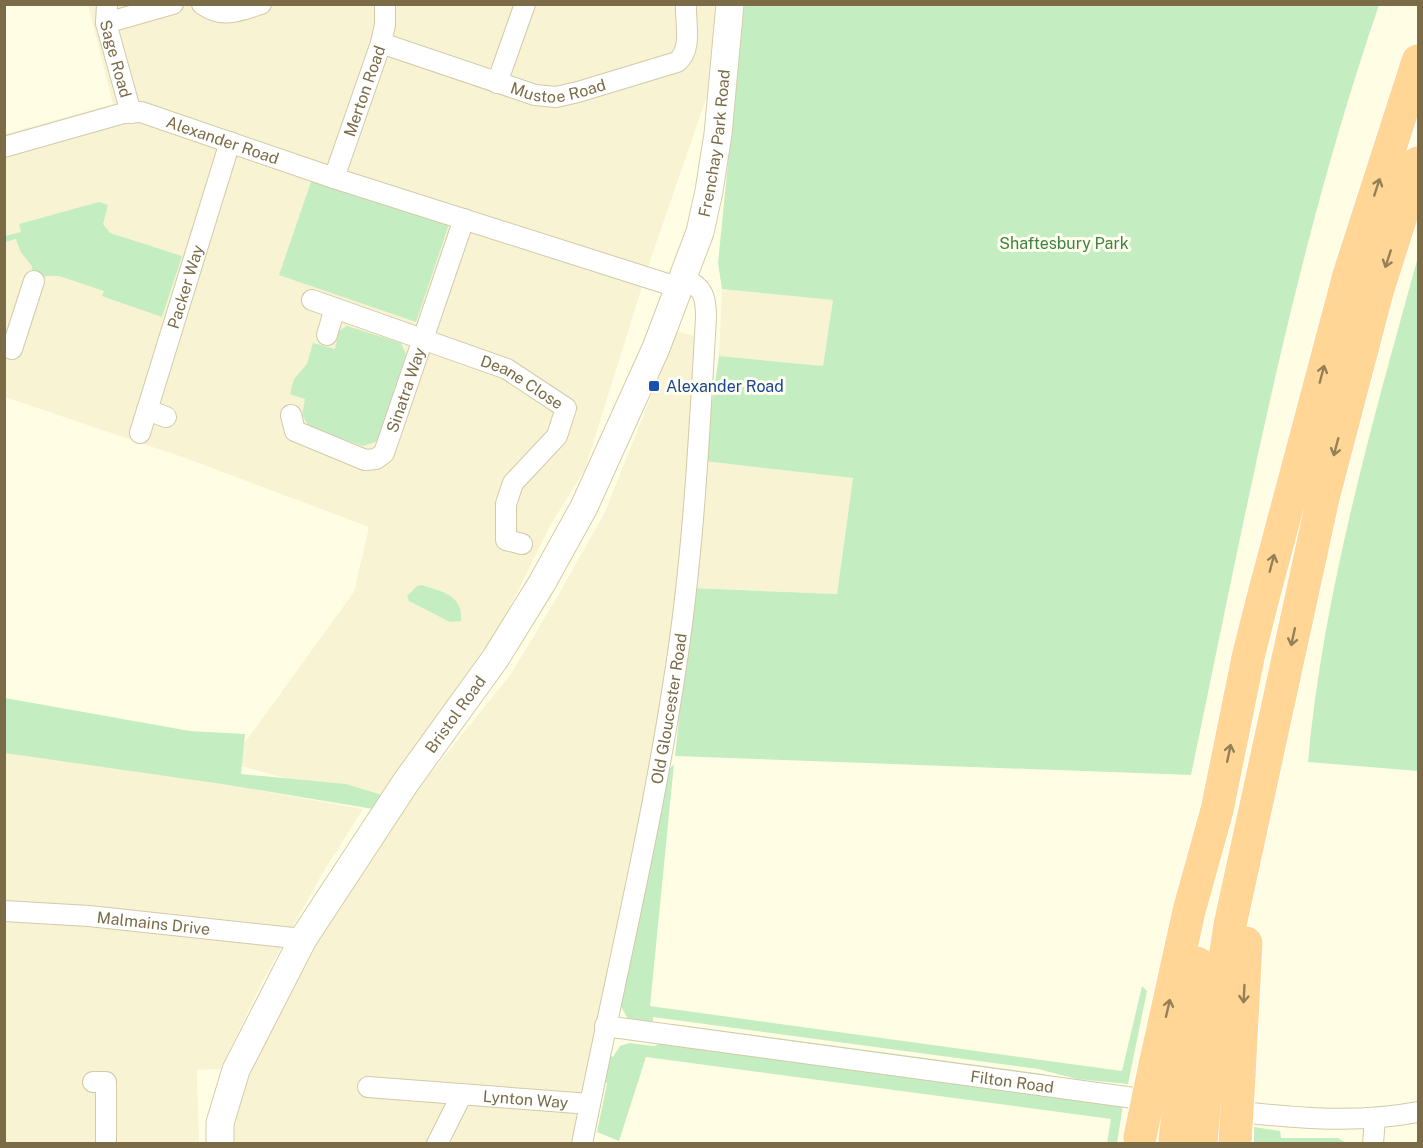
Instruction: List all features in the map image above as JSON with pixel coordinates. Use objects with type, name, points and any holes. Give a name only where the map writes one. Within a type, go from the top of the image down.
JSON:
[{"type":"highway","points":[[1188,1142],[1182,1068],[1217,810],[1249,653],[1349,275],[1419,61]]},
{"type":"highway","points":[[1140,1140],[1182,1068],[1230,925],[1248,851],[1323,498],[1377,292],[1419,164]]},
{"type":"highway","points":[[1235,1143],[1248,851]]},
{"type":"main road","name":"Frenchay Park Road","points":[[682,283],[700,232],[714,162],[730,4]]},
{"type":"main road","name":"Bristol Road","points":[[220,1143],[220,1122],[236,1070],[303,939],[406,782],[495,659],[542,583],[584,507],[682,283]]},
{"type":"street","points":[[106,14],[173,4]]},
{"type":"street","points":[[202,4],[214,13],[229,13],[261,4]]},
{"type":"street","name":"Merton Road","points":[[334,178],[381,43],[385,25],[385,4]]},
{"type":"street","points":[[497,82],[525,4]]},
{"type":"street","name":"Mustoe Road","points":[[381,43],[534,95],[556,97],[675,63],[685,54],[686,4]]},
{"type":"street","name":"Sage Road","points":[[106,14],[131,112]]},
{"type":"street","name":"Alexander Road","points":[[4,147],[131,112],[151,115],[334,178],[682,283]]},
{"type":"street","name":"Packer Way","points":[[140,433],[230,142]]},
{"type":"street","name":"Sinatra Way","points":[[291,415],[295,431],[365,460],[376,459],[384,453],[464,219]]},
{"type":"street","points":[[12,349],[12,322],[34,281]]},
{"type":"street","name":"Old Gloucester Road","points":[[582,1143],[650,814],[674,685],[693,516],[706,305],[699,286],[682,283]]},
{"type":"street","points":[[312,300],[422,338]]},
{"type":"street","points":[[327,335],[335,308]]},
{"type":"street","name":"Deane Close","points":[[422,338],[507,369],[566,408],[557,436],[542,456],[513,483],[506,504],[506,540],[522,544]]},
{"type":"street","points":[[147,410],[166,417]]},
{"type":"street","name":"Malmains Drive","points":[[4,911],[89,916],[303,939]]},
{"type":"street","name":"Filton Road","points":[[605,1026],[1274,1116],[1376,1118],[1419,1112]]},
{"type":"street","points":[[93,1082],[106,1082],[106,1143]]},
{"type":"street","name":"Lynton Way","points":[[368,1088],[590,1104]]},
{"type":"street","name":"Lynton Way","points":[[437,1143],[462,1094]]},
{"type":"street","points":[[1373,1143],[1376,1118]]},
{"type":"shaded area","points":[[88,5],[717,5],[708,93],[650,261],[585,469],[550,526],[497,633],[376,803],[230,763],[354,592],[369,527],[188,459],[5,397],[5,134],[113,104]]},
{"type":"shaded area","points":[[722,289],[833,300],[823,366],[719,356]]},
{"type":"shaded area","points":[[677,331],[698,337],[692,460],[853,478],[837,594],[676,587],[654,764],[572,1143],[233,1144],[235,1107],[252,1057],[292,981],[397,815],[511,674],[560,592],[605,512]]},
{"type":"shaded area","points":[[5,751],[222,784],[363,809],[322,874],[261,984],[221,1069],[197,1070],[199,1143],[5,1144]]},
{"type":"green space","name":"Shaftesbury Park","points":[[744,5],[1379,5],[1348,99],[1296,290],[1252,484],[1191,775],[675,756],[693,588],[837,594],[853,478],[703,461],[719,356],[823,366],[833,300],[722,289],[718,263]]},
{"type":"green space","points":[[312,179],[449,224],[416,322],[279,275]]},
{"type":"green space","points":[[99,202],[108,205],[103,224],[110,233],[182,256],[162,317],[102,296],[104,291],[59,276],[45,276],[42,284],[31,280],[32,266],[20,251],[16,239],[5,242],[5,236],[21,232],[19,224]]},
{"type":"green space","points":[[1418,257],[1418,771],[1308,762],[1315,698],[1338,571],[1367,444]]},
{"type":"green space","points":[[347,326],[401,343],[406,354],[378,441],[363,446],[310,428],[302,415],[305,399],[290,394],[294,379],[307,364],[313,343],[335,349],[339,331]]},
{"type":"green space","points":[[422,585],[444,593],[455,600],[461,612],[461,621],[450,622],[409,601],[407,596],[417,586]]},
{"type":"green space","points":[[5,698],[190,731],[245,734],[241,774],[346,784],[385,796],[373,809],[222,784],[5,753]]},
{"type":"green space","points":[[674,764],[650,1006],[1122,1071],[1142,986],[1147,991],[1128,1084],[1077,1079],[1038,1069],[653,1017],[653,1026],[629,1021],[619,1003],[666,773]]},
{"type":"green space","points":[[673,1024],[1043,1074],[1064,1080],[665,1027]]},
{"type":"green space","points":[[629,1043],[654,1046],[663,1043],[1123,1105],[1117,1143],[1107,1143],[1111,1119],[646,1057],[619,1141],[597,1132],[607,1083],[602,1082],[608,1055],[613,1057],[620,1046]]},
{"type":"green space","points":[[1254,1127],[1280,1131],[1281,1138],[1338,1138],[1346,1143],[1254,1143]]},
{"type":"place","name":"Alexander Road","points":[[654,386]]}]
